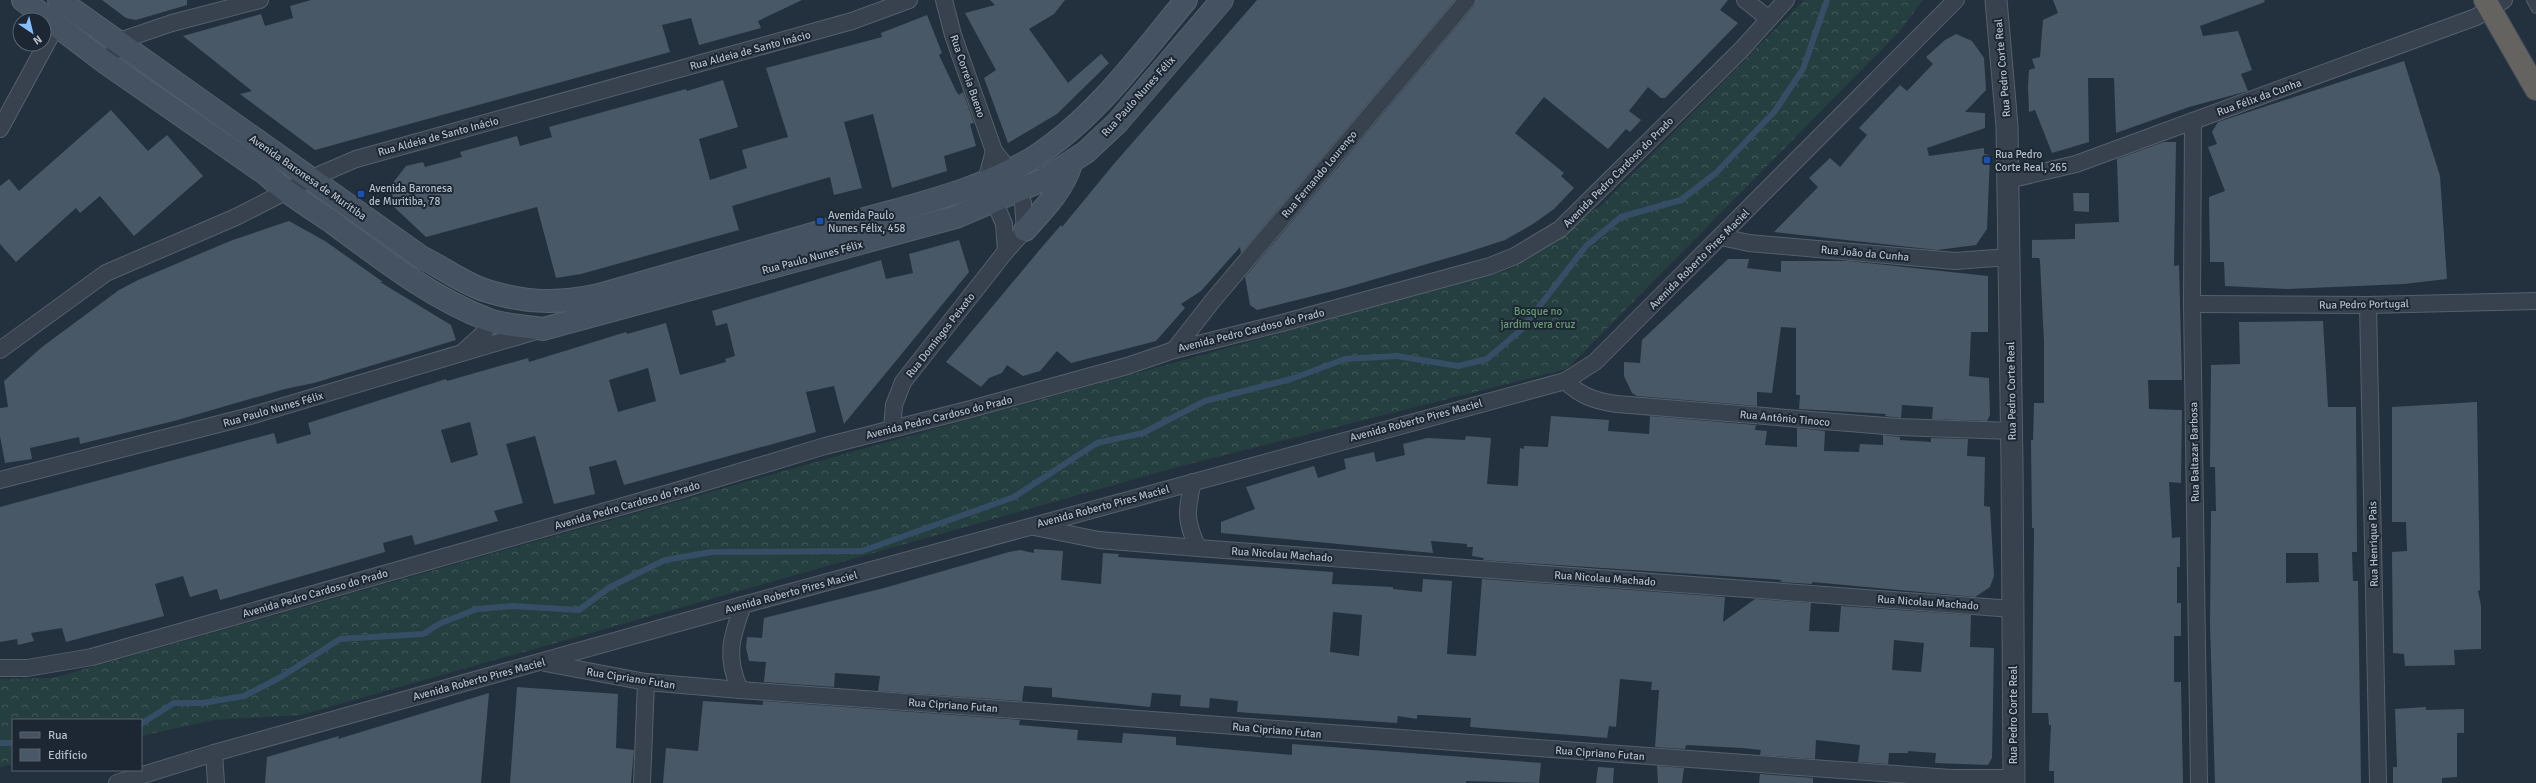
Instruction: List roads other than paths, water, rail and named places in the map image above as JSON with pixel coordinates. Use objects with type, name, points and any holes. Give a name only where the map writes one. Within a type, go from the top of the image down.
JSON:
[{"type":"highway","points":[[2493,3],[2536,89]]},
{"type":"main road","name":"Avenida Baronesa de Muritiba","points":[[24,0],[106,63],[259,169],[286,192],[315,210],[400,273],[444,299],[491,320],[544,329],[582,309]]},
{"type":"main road","name":"Avenida Baronesa de Muritiba","points":[[59,0],[119,45],[421,256],[486,290],[541,303],[582,309]]},
{"type":"main road","name":"Rua Paulo Nunes Félix","points":[[582,309],[986,181],[1010,171],[1037,155],[1066,134],[1092,109],[1186,0]]},
{"type":"main road","name":"Rua Paulo Nunes Félix","points":[[582,309],[956,217],[1019,192],[1071,164],[1117,123],[1222,0]]},
{"type":"main road","points":[[1025,230],[1047,206],[1062,184],[1071,164]]},
{"type":"street","points":[[106,63],[122,40],[172,24],[260,0]]},
{"type":"street","name":"Rua Aldeia de Santo Inácio","points":[[0,350],[106,273],[236,217],[311,178],[356,159],[852,21],[909,0]]},
{"type":"street","name":"Rua Correia Bueno","points":[[944,0],[954,35],[994,151],[1010,171]]},
{"type":"street","name":"Rua Fernando Lourenço","points":[[1174,350],[1214,299],[1467,0]]},
{"type":"street","points":[[1745,0],[1769,19]]},
{"type":"street","name":"Avenida Pedro Cardoso do Prado","points":[[0,668],[27,668],[92,657],[892,428],[967,410],[1104,373],[1174,350],[1282,324],[1490,266],[1515,256],[1560,229],[1769,19],[1786,0]]},
{"type":"street","name":"Avenida Roberto Pires Maciel","points":[[117,783],[214,753],[743,605],[1565,381],[1595,362],[1956,0]]},
{"type":"street","name":"Rua Pedro Corte Real","points":[[1996,0],[2007,126],[2012,431],[2014,780]]},
{"type":"street","name":"Rua Félix da Cunha","points":[[2008,180],[2076,164],[2476,17],[2493,3]]},
{"type":"street","points":[[0,129],[56,26]]},
{"type":"street","name":"Rua Baltazar Barbosa","points":[[2193,121],[2192,304],[2199,783]]},
{"type":"street","points":[[994,151],[986,181],[1006,230],[1006,250]]},
{"type":"street","points":[[1010,171],[1019,192],[1025,213],[1025,230]]},
{"type":"street","name":"Rua Domingos Peixoto","points":[[892,428],[894,405],[903,382],[1006,250],[1025,230]]},
{"type":"street","name":"Rua João da Cunha","points":[[1721,237],[1749,243],[1955,261],[2009,257]]},
{"type":"street","name":"Rua Pedro Portugal","points":[[2192,304],[2368,305],[2536,301]]},
{"type":"street","name":"Rua Henrique Pais","points":[[2368,305],[2378,783]]},
{"type":"street","points":[[459,356],[484,333],[491,320]]},
{"type":"street","name":"Rua Paulo Nunes Félix","points":[[0,480],[250,416],[459,356],[544,329]]},
{"type":"street","name":"Rua Antônio Tinoco","points":[[1565,381],[1578,393],[1597,401],[1617,404],[1898,427],[2012,431]]},
{"type":"street","points":[[1192,482],[1186,516],[1188,527],[1198,548]]},
{"type":"street","name":"Rua Nicolau Machado","points":[[1031,526],[1099,540],[2013,609]]},
{"type":"street","points":[[740,690],[730,664],[730,644],[743,605]]},
{"type":"street","name":"Rua Cipriano Futan","points":[[541,662],[646,682],[740,690],[1951,778],[2014,780]]},
{"type":"street","points":[[642,783],[646,682]]},
{"type":"street","points":[[214,753],[216,783]]},
{"type":"lane","points":[[2531,0],[2536,9]]},
{"type":"waterway","points":[[142,723],[174,703],[203,703],[244,696],[281,677],[340,639],[423,634],[441,623],[477,609],[512,606],[579,610],[610,587],[665,560],[712,552],[862,551],[1014,497],[1097,443],[1143,433],[1205,401],[1291,379],[1345,359],[1397,356],[1458,366],[1487,359],[1521,330],[1586,246],[1621,217],[1681,200],[1716,173],[1775,111],[1803,69],[1827,0]]},
{"type":"waterway","points":[[0,743],[12,743]]},
{"type":"place","name":"Rua Pedro Corte Real, 265","points":[[1987,160]]},
{"type":"place","name":"Avenida Baronesa de Muritiba, 78","points":[[361,194]]},
{"type":"place","name":"Avenida Paulo Nunes Félix, 458","points":[[820,221]]},
{"type":"park label","name":"Bosque no jardim vera cruz","points":[[1538,317]]}]
